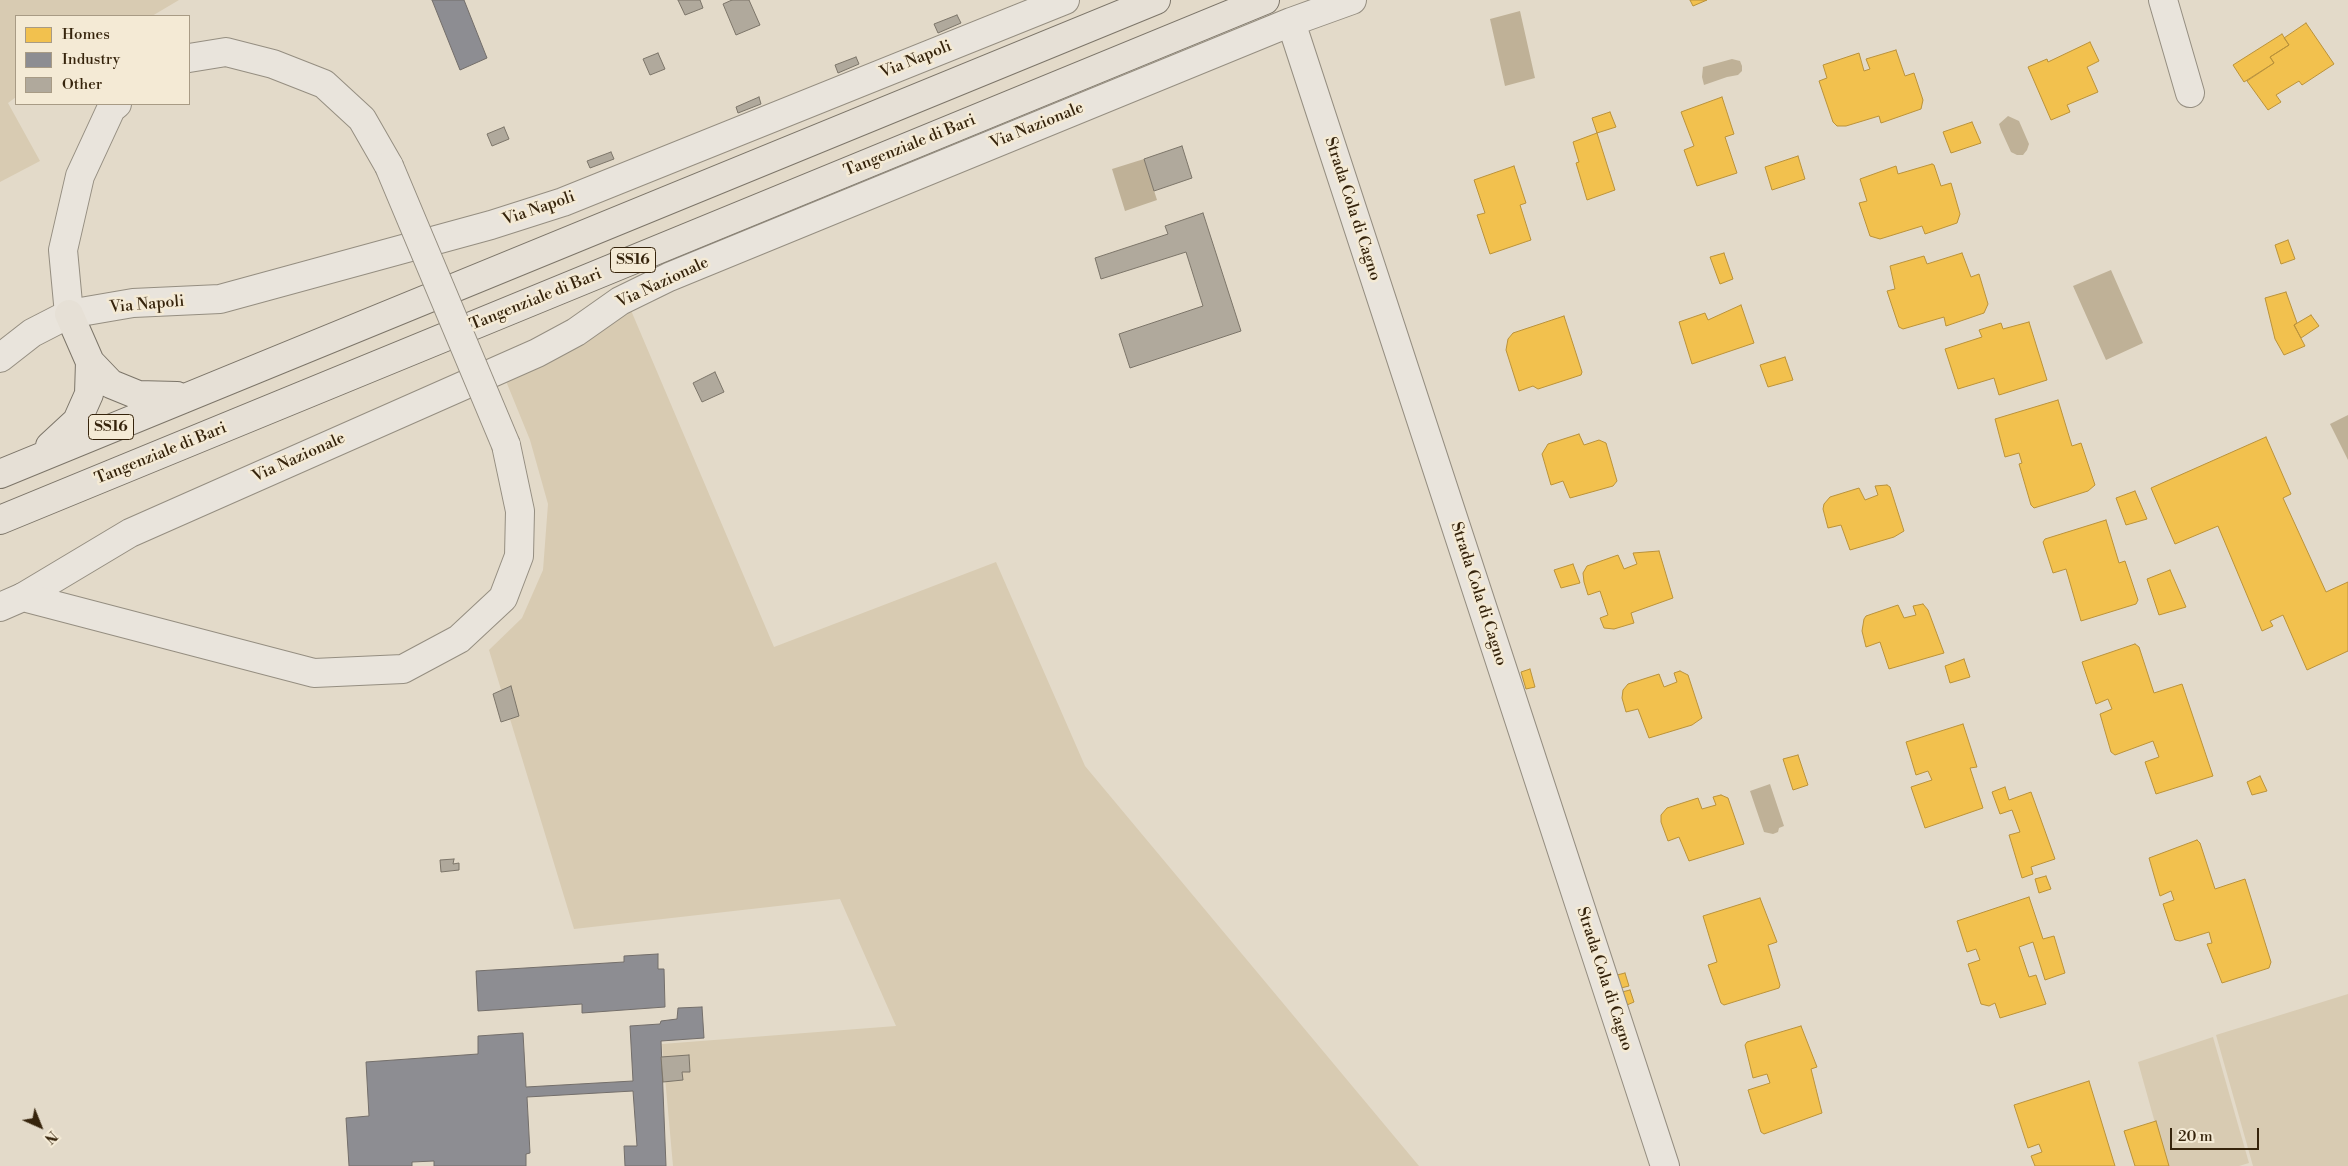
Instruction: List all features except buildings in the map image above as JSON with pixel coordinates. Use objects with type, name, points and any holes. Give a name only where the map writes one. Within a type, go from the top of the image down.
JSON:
[{"type":"highway","name":"SS16","points":[[0,474],[186,396],[1156,0]]},
{"type":"highway","name":"Tangenziale di Bari","points":[[0,520],[1265,0]]},
{"type":"highway","points":[[69,314],[90,362],[110,384],[138,395],[186,396]]},
{"type":"highway","points":[[36,459],[77,421],[89,394],[90,362]]},
{"type":"street","name":"Via Napoli","points":[[0,358],[32,333],[69,314],[133,303],[220,299],[491,225],[563,202],[1065,0]]},
{"type":"street","name":"Via Nazionale","points":[[11,602],[130,533],[537,353],[576,332],[620,301],[669,277],[1291,22],[1352,0]]},
{"type":"street","points":[[2162,0],[2190,93]]},
{"type":"street","name":"Strada Cola di Cagno","points":[[1291,22],[1665,1166]]},
{"type":"street","name":"Via Nazionale","points":[[11,602],[314,673],[403,669],[459,639],[503,598],[519,556],[520,511],[506,445],[389,166],[362,119],[324,84],[273,64],[226,52],[190,58]]},
{"type":"street","points":[[69,314],[63,250],[80,176],[111,109],[116,105]]},
{"type":"shaded area","points":[[0,0],[179,0],[154,15],[15,15],[15,98],[8,103],[40,161],[0,182]]},
{"type":"shaded area","points":[[1520,11],[1535,78],[1505,86],[1490,19]]},
{"type":"shaded area","points":[[1732,59],[1740,61],[1742,66],[1742,71],[1738,75],[1704,85],[1702,77],[1703,67]]},
{"type":"shaded area","points":[[2008,116],[2019,121],[2029,144],[2023,155],[2011,152],[2001,130],[1999,124]]},
{"type":"shaded area","points":[[1144,159],[1157,200],[1125,211],[1112,169]]},
{"type":"shaded area","points":[[2111,270],[2143,343],[2106,360],[2073,286]]},
{"type":"shaded area","points":[[627,301],[774,647],[996,562],[1085,766],[1419,1166],[673,1166],[662,1044],[896,1026],[840,899],[574,929],[489,650],[522,618],[543,570],[548,504],[530,440],[497,359]]},
{"type":"shaded area","points":[[2348,415],[2348,460],[2330,424]]},
{"type":"shaded area","points":[[1770,784],[1784,826],[1773,834],[1764,832],[1750,791]]},
{"type":"shaded area","points":[[2348,994],[2348,1166],[2253,1166],[2216,1035]]},
{"type":"shaded area","points":[[2213,1037],[2249,1163],[2239,1166],[2167,1166],[2138,1062]]}]
